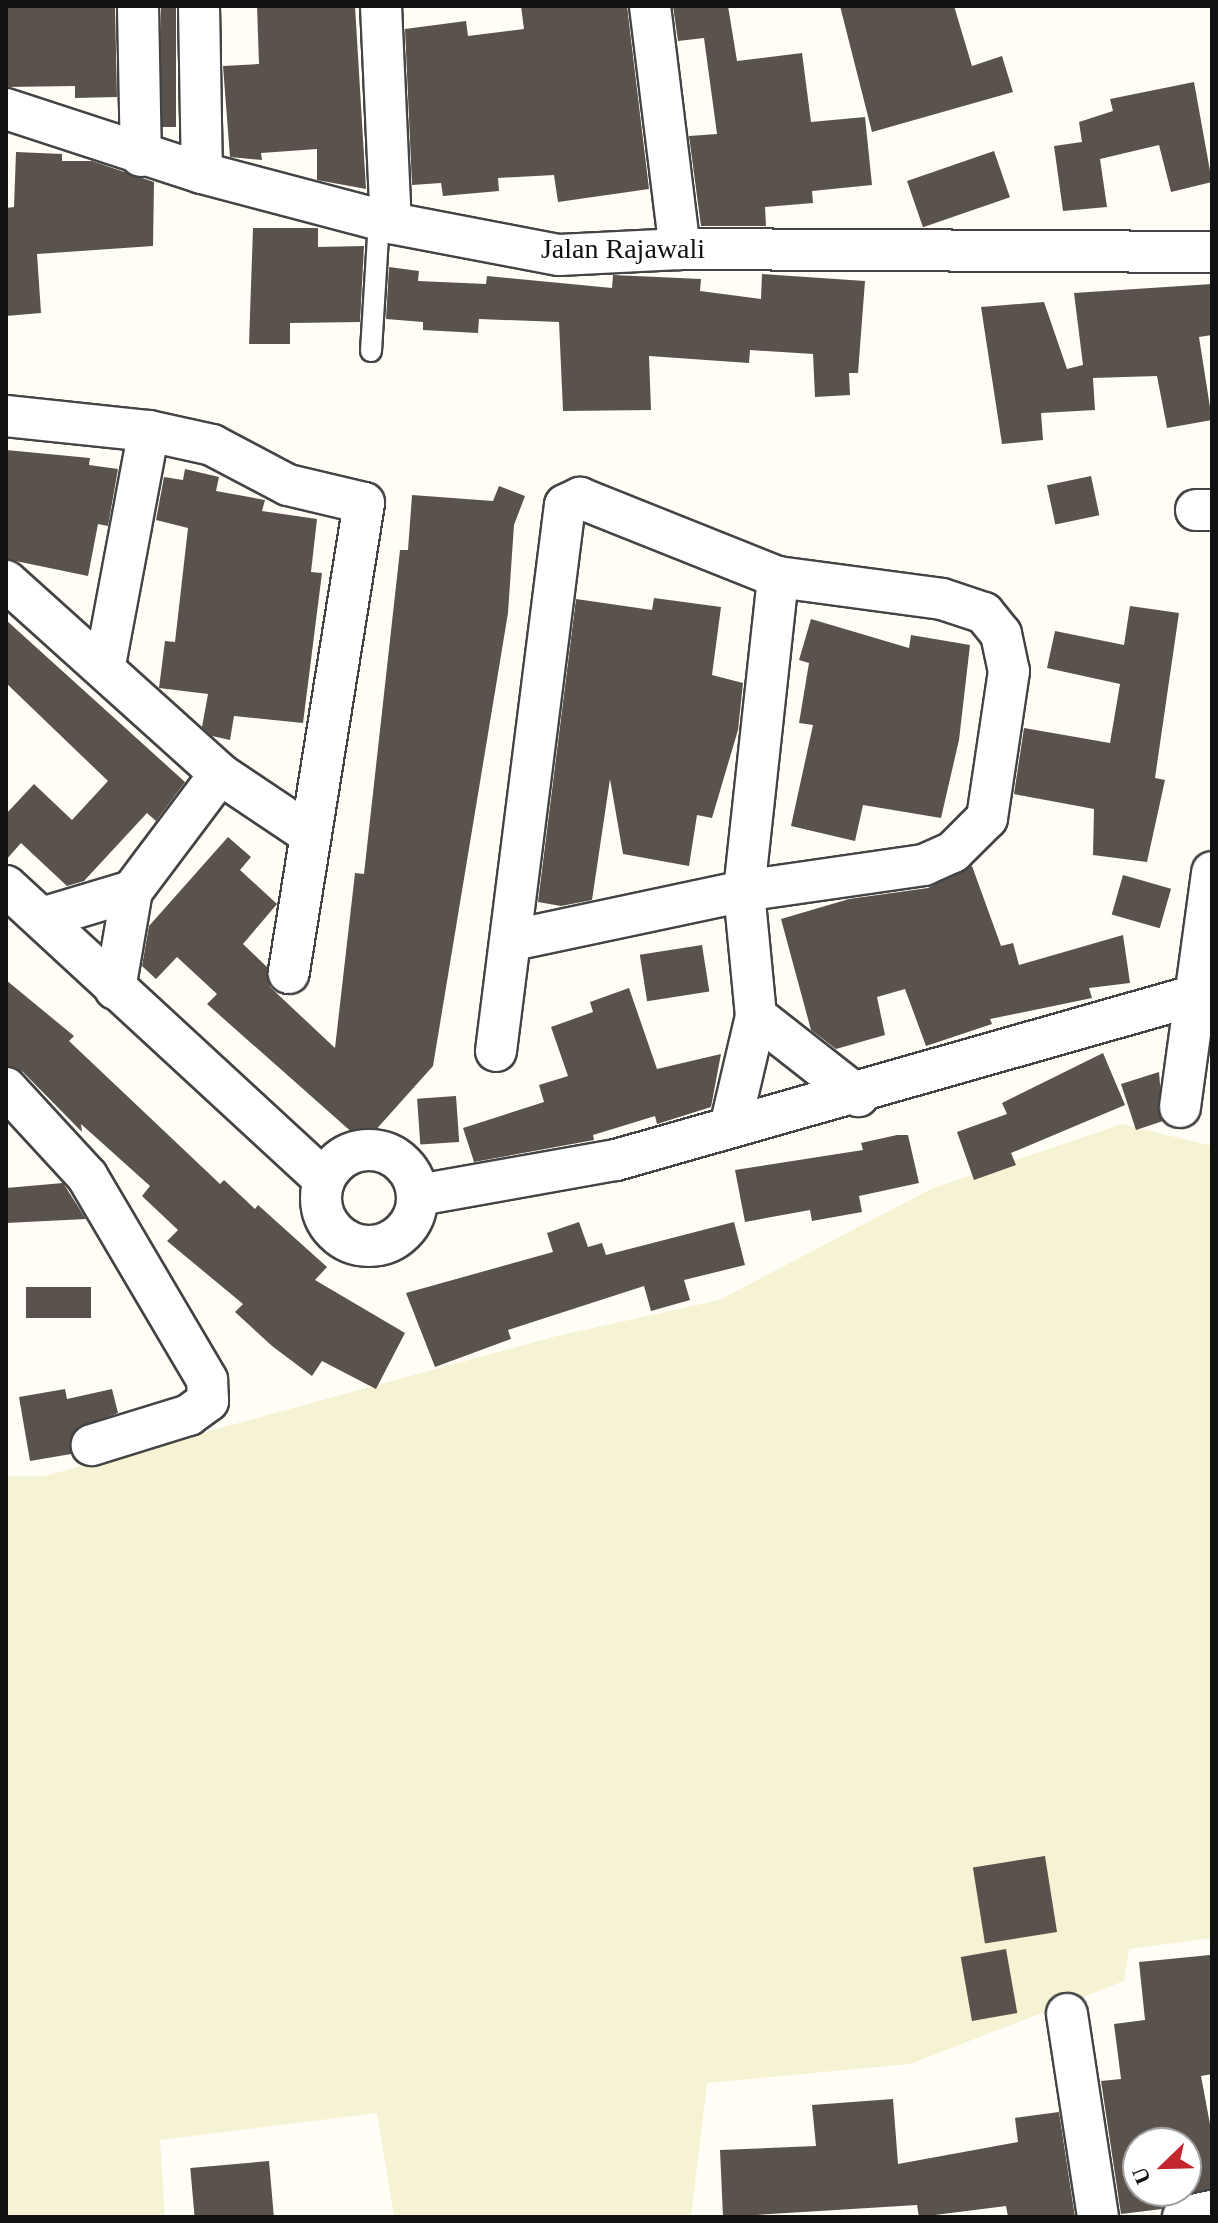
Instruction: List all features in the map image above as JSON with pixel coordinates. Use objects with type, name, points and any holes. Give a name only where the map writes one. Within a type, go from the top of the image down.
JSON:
[{"type":"street","points":[[138,6],[141,156]]},
{"type":"street","points":[[199,6],[202,173]]},
{"type":"street","points":[[381,6],[385,221]]},
{"type":"street","points":[[650,6],[680,249]]},
{"type":"street","name":"Jalan Rajawali","points":[[6,109],[141,156],[202,173],[385,221],[559,255],[680,249],[1212,252]]},
{"type":"street","points":[[6,416],[149,431],[212,445],[288,485],[364,503],[308,833],[289,973]]},
{"type":"street","points":[[105,665],[149,431]]},
{"type":"street","points":[[496,1051],[513,940],[565,505],[580,498],[778,577],[942,599],[984,613],[1001,634],[1009,671],[987,818],[970,838],[924,865],[744,891],[513,940]]},
{"type":"street","points":[[730,1127],[756,1016],[744,891],[778,577]]},
{"type":"street","points":[[6,581],[105,665],[220,774],[308,833]]},
{"type":"street","points":[[115,989],[132,891],[220,774]]},
{"type":"street","points":[[1180,1107],[1212,872]]},
{"type":"street","points":[[6,886],[323,1179]]},
{"type":"street","points":[[42,918],[132,891]]},
{"type":"street","points":[[419,1195],[616,1160],[730,1127],[858,1096],[1193,996]]},
{"type":"street","points":[[756,1016],[858,1096]]},
{"type":"street","points":[[6,1088],[87,1176],[207,1380],[208,1401],[189,1415],[92,1445]]},
{"type":"street","points":[[367,1149],[393,1155],[412,1175],[419,1195],[408,1228],[385,1244],[357,1246],[333,1231],[320,1207],[323,1179],[341,1157],[367,1149]]},
{"type":"street","points":[[1067,2014],[1098,2217]]},
{"type":"street","points":[[1183,2217],[1212,2211]]},
{"type":"lane","points":[[371,351],[385,221]]},
{"type":"shaded area","points":[[1122,1124],[1212,1146],[1212,1938],[1129,1949],[1124,1981],[910,2064],[707,2083],[691,2217],[394,2217],[377,2113],[160,2140],[165,2217],[6,2217],[6,1476],[45,1476],[557,1336],[719,1300],[931,1189]]},
{"type":"building","points":[[6,6],[115,6],[117,97],[75,98],[75,86],[6,87]]},
{"type":"building","points":[[161,6],[176,6],[176,127],[161,127]]},
{"type":"building","points":[[257,6],[355,6],[366,189],[317,180],[317,149],[261,153],[262,160],[230,157],[223,66],[259,64]]},
{"type":"building","points":[[521,6],[627,6],[649,189],[558,202],[554,175],[498,178],[499,191],[443,196],[441,183],[412,185],[405,29],[466,21],[468,36],[524,29]]},
{"type":"building","points":[[673,6],[728,6],[737,61],[802,53],[811,122],[865,117],[872,185],[812,191],[813,203],[765,207],[766,226],[701,226],[689,136],[717,134],[704,38],[678,41]]},
{"type":"building","points":[[840,6],[954,6],[972,66],[1002,56],[1013,92],[872,132]]},
{"type":"building","points":[[1194,82],[1212,182],[1171,192],[1159,145],[1100,159],[1107,207],[1063,211],[1054,146],[1082,142],[1079,122],[1113,111],[1110,99]]},
{"type":"building","points":[[994,151],[1010,197],[923,227],[907,181]]},
{"type":"building","points":[[16,152],[62,154],[62,161],[92,161],[154,182],[153,246],[37,254],[41,313],[6,316],[6,208],[14,207]]},
{"type":"building","points":[[253,228],[318,228],[318,247],[364,246],[360,322],[290,323],[290,344],[249,344]]},
{"type":"building","points":[[389,267],[419,271],[418,281],[486,284],[487,276],[612,288],[613,275],[701,279],[700,291],[761,299],[762,274],[865,281],[858,373],[849,373],[850,395],[815,397],[813,354],[750,350],[749,363],[649,356],[651,410],[563,411],[559,322],[479,319],[478,333],[423,330],[423,322],[386,319]]},
{"type":"building","points":[[1212,284],[1212,335],[1199,337],[1212,420],[1167,428],[1157,376],[1093,378],[1095,410],[1041,413],[1043,440],[1002,444],[981,307],[1044,302],[1067,369],[1083,365],[1074,293]]},
{"type":"building","points":[[6,450],[90,458],[89,465],[118,469],[108,526],[98,524],[88,576],[6,559]]},
{"type":"building","points":[[185,469],[219,477],[216,491],[265,500],[262,511],[317,519],[311,572],[322,573],[303,723],[234,716],[230,740],[212,736],[202,727],[208,694],[159,688],[165,641],[175,642],[188,528],[156,520],[164,477],[183,480]]},
{"type":"building","points":[[1091,476],[1099,515],[1055,524],[1047,485]]},
{"type":"building","points":[[499,486],[525,496],[514,525],[508,613],[433,1066],[364,1143],[207,1004],[217,994],[177,957],[156,979],[142,966],[149,926],[228,837],[251,857],[240,870],[277,904],[243,944],[267,967],[270,987],[335,1048],[355,873],[364,874],[400,550],[408,550],[412,495],[493,501]]},
{"type":"building","points":[[654,598],[721,607],[712,675],[743,683],[738,730],[712,818],[697,815],[689,866],[623,854],[610,779],[592,900],[561,906],[538,902],[576,599],[652,610]]},
{"type":"building","points":[[1130,606],[1179,613],[1155,778],[1165,780],[1147,862],[1093,855],[1094,809],[1014,794],[1024,728],[1110,743],[1120,684],[1047,668],[1055,631],[1124,645]]},
{"type":"building","points":[[811,619],[909,648],[911,635],[970,645],[959,740],[941,818],[863,805],[855,841],[791,826],[813,725],[799,723],[809,663],[799,660]]},
{"type":"building","points":[[6,620],[185,782],[156,821],[147,813],[84,881],[67,886],[21,843],[6,860],[6,814],[34,784],[72,820],[108,781],[6,683]]},
{"type":"building","points":[[972,866],[1001,946],[1013,943],[1019,965],[1123,935],[1130,983],[1089,988],[1092,998],[990,1019],[992,1024],[926,1046],[905,989],[877,997],[885,1035],[836,1049],[811,1030],[781,919],[849,899],[928,888]]},
{"type":"building","points":[[1123,875],[1171,889],[1160,928],[1112,914]]},
{"type":"building","points":[[702,945],[709,991],[647,1001],[640,955]]},
{"type":"building","points":[[6,980],[74,1036],[69,1041],[220,1184],[224,1180],[255,1209],[258,1205],[327,1267],[315,1280],[405,1333],[376,1389],[322,1361],[312,1376],[272,1346],[235,1312],[243,1304],[167,1241],[178,1230],[142,1196],[150,1186],[81,1124],[82,1132],[23,1072],[6,1066]]},
{"type":"building","points":[[629,988],[657,1069],[721,1054],[711,1107],[657,1124],[655,1116],[593,1135],[594,1140],[474,1162],[463,1128],[544,1102],[539,1085],[568,1076],[551,1027],[593,1012],[590,1002]]},
{"type":"building","points":[[1103,1053],[1125,1105],[1011,1153],[1016,1165],[974,1180],[957,1132],[1007,1114],[1002,1103]]},
{"type":"building","points":[[1159,1072],[1163,1121],[1136,1130],[1121,1084]]},
{"type":"building","points":[[456,1096],[459,1142],[420,1145],[417,1099]]},
{"type":"building","points":[[908,1135],[919,1183],[859,1196],[862,1212],[812,1221],[810,1210],[745,1222],[735,1170],[863,1150],[861,1143]]},
{"type":"building","points":[[63,1183],[86,1219],[6,1223],[6,1188]]},
{"type":"building","points":[[579,1222],[588,1247],[602,1243],[606,1255],[734,1222],[745,1265],[684,1280],[690,1300],[651,1311],[644,1286],[508,1330],[511,1339],[435,1367],[406,1293],[553,1252],[547,1233]]},
{"type":"building","points":[[26,1287],[91,1287],[91,1318],[26,1318]]},
{"type":"building","points":[[65,1389],[67,1399],[112,1389],[118,1413],[76,1429],[71,1454],[30,1461],[19,1397]]},
{"type":"building","points":[[1045,1856],[1057,1932],[985,1943],[973,1867]]},
{"type":"building","points":[[1006,1949],[1017,2013],[972,2021],[961,1957]]},
{"type":"building","points":[[1210,1955],[1212,2074],[1201,2076],[1212,2135],[1212,2189],[1202,2191],[1202,2127],[1122,2127],[1122,2207],[1163,2207],[1121,2214],[1101,2081],[1121,2079],[1114,2024],[1145,2020],[1139,1962]]},
{"type":"building","points":[[893,2099],[898,2164],[1018,2142],[1015,2118],[1059,2112],[1075,2217],[1008,2217],[1006,2206],[919,2217],[917,2205],[723,2217],[720,2150],[816,2146],[812,2105]]},
{"type":"building","points":[[269,2161],[274,2217],[195,2217],[190,2168]]}]
